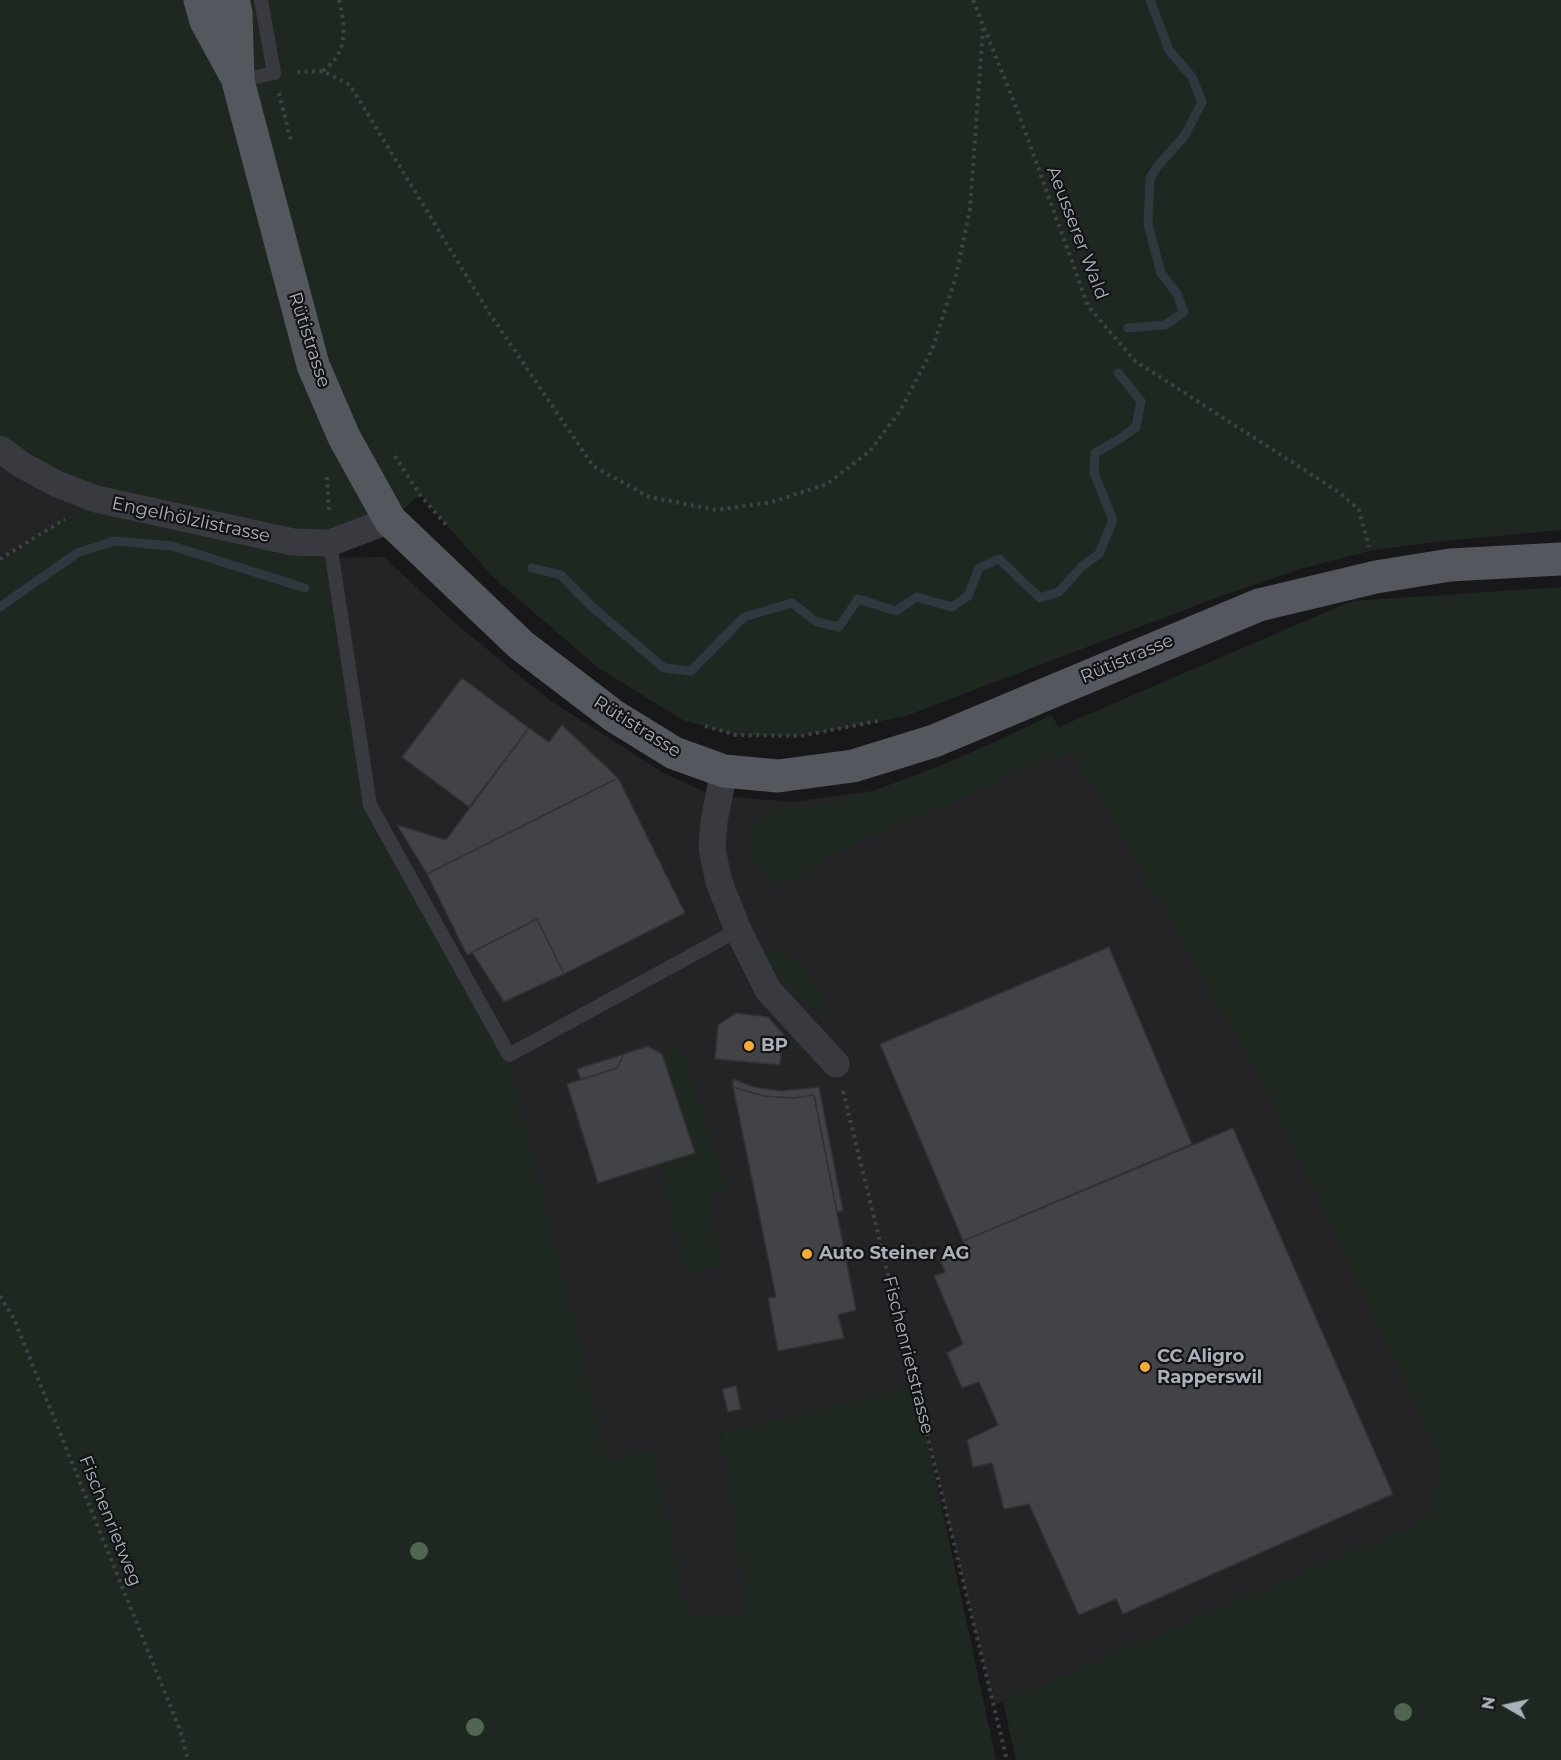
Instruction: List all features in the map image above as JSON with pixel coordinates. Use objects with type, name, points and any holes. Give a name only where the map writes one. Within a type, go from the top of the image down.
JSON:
[{"type":"main road","name":"Rütistrasse","points":[[200,0],[206,21],[238,81]]},
{"type":"main road","name":"Rütistrasse","points":[[233,0],[236,13],[238,81],[313,365],[344,438],[390,520],[521,645],[614,716],[674,753],[724,771],[778,776],[853,766],[934,741],[1125,660],[1269,603],[1376,577],[1450,565],[1561,559]]},
{"type":"street","name":"Engelhölzlistrasse","points":[[0,449],[22,465],[57,484],[96,499],[293,542],[330,543],[390,520]]},
{"type":"street","points":[[724,771],[714,821],[712,849],[719,882],[738,930],[768,990],[836,1064]]},
{"type":"lane","points":[[238,81],[274,73],[261,0]]},
{"type":"lane","points":[[330,543],[370,805],[509,1055],[738,930]]},
{"type":"path","points":[[323,71],[339,55],[343,45],[344,30],[339,0]]},
{"type":"path","name":"Aeusserer Wald","points":[[973,0],[1018,112],[1088,306],[1135,362],[1340,493],[1359,510],[1370,551]]},
{"type":"path","points":[[294,153],[274,73],[323,71],[350,85],[488,311],[593,466],[649,498],[716,510],[772,502],[827,484],[870,452],[900,411],[932,350],[956,276],[970,209],[983,27]]},
{"type":"path","points":[[391,450],[420,495],[449,527]]},
{"type":"path","points":[[324,468],[327,477],[330,543]]},
{"type":"path","points":[[0,559],[96,499]]},
{"type":"path","points":[[704,726],[736,735],[801,736],[881,721]]},
{"type":"path","name":"Fischenrietstrasse","points":[[836,1064],[1007,1760]]},
{"type":"path","name":"Fischenrietweg","points":[[0,1296],[14,1319],[32,1363],[175,1719],[188,1760]]},
{"type":"shaded area","points":[[0,0],[1561,0],[1561,530],[1425,543],[1370,551],[1300,569],[1221,596],[903,717],[801,736],[736,735],[683,720],[597,667],[492,576],[420,495],[390,520],[330,543],[370,805],[509,1055],[608,1460],[653,1449],[689,1615],[747,1617],[720,1433],[916,1386],[996,1760],[0,1760],[0,559],[96,499],[0,449]]},
{"type":"shaded area","points":[[0,449],[96,499],[0,559]]},
{"type":"shaded area","points":[[384,557],[455,623],[548,699],[662,772],[711,795],[792,802],[885,789],[1059,727],[1262,1081],[1444,1465],[1424,1520],[994,1705],[915,1386],[720,1433],[747,1617],[689,1616],[653,1450],[608,1460],[509,1055],[370,805],[332,558]]},
{"type":"shaded area","points":[[1561,587],[1561,1760],[1016,1760],[1003,1701],[1424,1520],[1444,1465],[1262,1081],[1072,750],[836,853],[810,872],[790,881],[771,880],[757,867],[751,857],[749,845],[752,828],[763,816],[776,808],[829,803],[868,793],[953,760],[1051,715],[1059,727],[1352,601]]},
{"type":"shaded area","points":[[762,949],[788,954],[798,962],[816,983],[835,1019],[800,1000],[784,983]]},
{"type":"shaded area","points":[[682,1047],[727,1184],[708,1200],[724,1267],[686,1276],[658,1164],[695,1153],[662,1054]]},
{"type":"building","points":[[462,678],[529,728],[469,807],[402,757]]},
{"type":"building","points":[[562,725],[618,778],[427,874],[397,825],[446,840],[529,728],[549,742]]},
{"type":"building","points":[[618,778],[685,913],[564,974],[537,919],[467,955],[427,874]]},
{"type":"building","points":[[537,919],[564,974],[504,1002],[472,952]]},
{"type":"building","points":[[1109,947],[1192,1144],[963,1241],[880,1044]]},
{"type":"building","name":"BP","points":[[736,1013],[768,1017],[783,1034],[780,1065],[715,1059],[718,1025]]},
{"type":"building","points":[[648,1046],[662,1054],[695,1153],[598,1183],[567,1084],[617,1068],[624,1054]]},
{"type":"building","points":[[624,1054],[617,1068],[581,1080],[577,1069]]},
{"type":"building","points":[[733,1079],[754,1087],[781,1091],[819,1087],[843,1211],[837,1212],[814,1095],[793,1098],[764,1096],[733,1087]]},
{"type":"building","name":"Auto Steiner AG","points":[[733,1087],[764,1096],[793,1098],[814,1095],[856,1310],[838,1315],[844,1338],[778,1351],[768,1298],[776,1297]]},
{"type":"building","name":"CC Aligro Rapperswil","points":[[1233,1128],[1393,1494],[1123,1614],[1116,1599],[1079,1615],[1029,1504],[1004,1509],[992,1463],[973,1467],[967,1440],[998,1425],[979,1382],[962,1388],[947,1353],[963,1344],[934,1276],[945,1272],[939,1258],[966,1247],[963,1241]]},
{"type":"building","points":[[736,1386],[741,1409],[728,1412],[722,1389]]},
{"type":"waterway","points":[[1128,328],[1165,325],[1184,312],[1177,294],[1161,273],[1148,224],[1150,178],[1185,135],[1202,102],[1192,77],[1169,50],[1150,0]]},
{"type":"waterway","points":[[532,568],[561,575],[591,606],[664,668],[691,671],[744,617],[792,603],[817,622],[839,627],[858,599],[896,611],[917,597],[952,607],[968,596],[979,568],[999,559],[1040,598],[1059,592],[1082,566],[1099,554],[1113,520],[1094,473],[1095,453],[1136,427],[1141,401],[1118,373]]},
{"type":"waterway","points":[[0,607],[77,553],[114,541],[172,546],[305,588]]},
{"type":"place","name":"BP","points":[[749,1046]]},
{"type":"place","name":"Auto Steiner AG","points":[[807,1254]]},
{"type":"place","name":"CC Aligro Rapperswil","points":[[1145,1367]]}]
